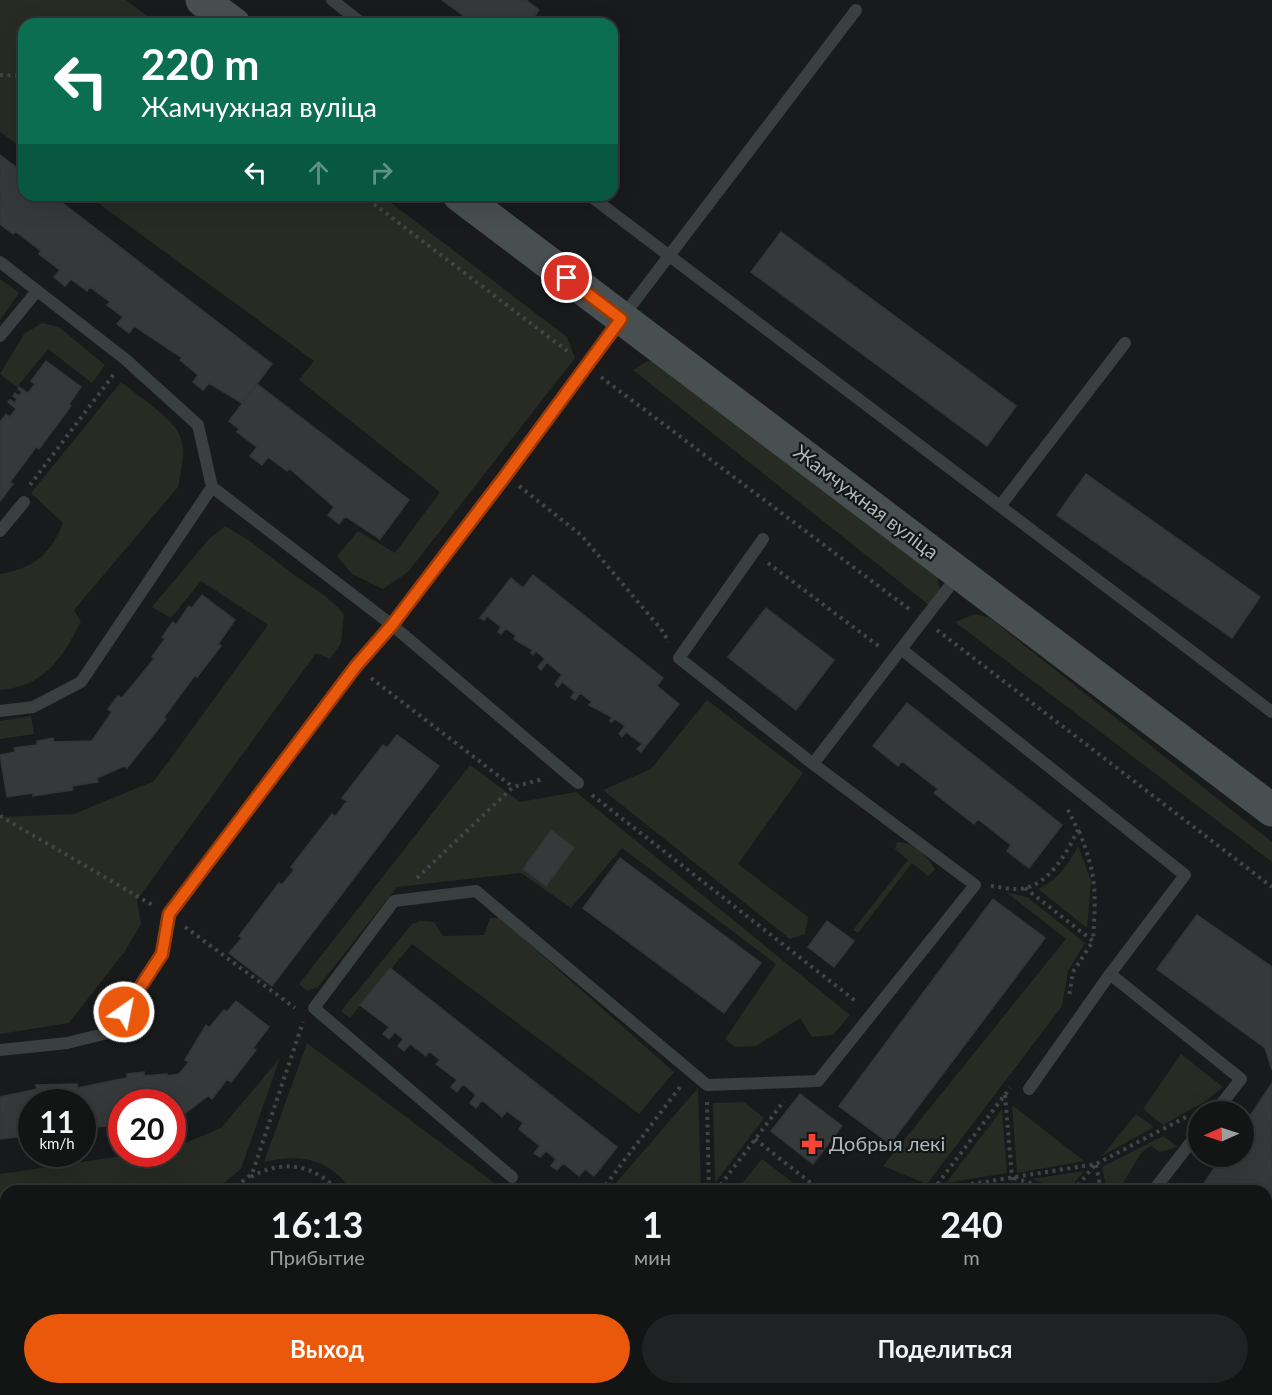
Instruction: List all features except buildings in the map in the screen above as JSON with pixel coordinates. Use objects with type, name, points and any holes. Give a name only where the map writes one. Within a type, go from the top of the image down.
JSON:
[{"type":"main road","points":[[202,0],[226,18]]},
{"type":"main road","name":"Жамчужная вуліца","points":[[467,201],[1272,810]]},
{"type":"lane","points":[[332,0],[355,18]]},
{"type":"lane","points":[[0,1050],[67,1043],[112,1032],[162,954],[169,914],[356,666],[392,625],[506,475],[621,319],[856,10]]},
{"type":"lane","points":[[597,201],[1272,712]]},
{"type":"lane","points":[[0,262],[125,359],[198,425],[212,487],[392,625],[578,783]]},
{"type":"lane","points":[[0,336],[37,291]]},
{"type":"lane","points":[[1000,506],[1125,343]]},
{"type":"lane","points":[[0,711],[33,707],[81,682],[212,487]]},
{"type":"lane","points":[[0,531],[24,502]]},
{"type":"lane","points":[[512,1177],[314,1008],[394,901],[476,891],[707,1085],[818,1081],[975,885],[813,764],[679,658],[764,540]]},
{"type":"lane","points":[[813,764],[959,573]]},
{"type":"lane","points":[[898,654],[1185,875],[1110,974],[1029,1089]]},
{"type":"lane","points":[[1110,974],[1241,1079],[1224,1101]]},
{"type":"lane","points":[[1158,1185],[1188,1146]]},
{"type":"path","points":[[0,75],[18,76]]},
{"type":"path","points":[[370,201],[924,620],[1272,888]]},
{"type":"path","points":[[24,502],[26,491],[125,359]]},
{"type":"path","points":[[506,475],[581,535],[661,629],[679,658]]},
{"type":"path","points":[[754,552],[898,654]]},
{"type":"path","points":[[356,666],[513,787]]},
{"type":"path","points":[[578,783],[871,1014]]},
{"type":"path","points":[[1062,799],[1090,860],[1096,888],[1093,941],[1073,972],[1069,1001]]},
{"type":"path","points":[[0,816],[169,914],[296,1009]]},
{"type":"path","points":[[975,885],[1025,888],[1052,872],[1065,857],[1078,830]]},
{"type":"path","points":[[1025,888],[1093,941]]},
{"type":"path","points":[[239,1185],[252,1174],[305,1016]]},
{"type":"path","points":[[606,1185],[692,1072]]},
{"type":"path","points":[[720,1185],[798,1082]]},
{"type":"path","points":[[707,1085],[709,1185]]},
{"type":"path","points":[[938,1185],[1012,1085]]},
{"type":"path","points":[[1005,1094],[1011,1178],[1014,1185]]},
{"type":"path","points":[[970,1185],[1096,1164],[1188,1115]]},
{"type":"path","points":[[755,1139],[813,1185]]},
{"type":"path","points":[[1078,1185],[1096,1164]]},
{"type":"path","points":[[1096,1164],[1100,1185]]},
{"type":"path","points":[[241,1183],[271,1166],[291,1165],[311,1170],[329,1180],[333,1185]]},
{"type":"path","points":[[1011,1178],[1035,1185]]},
{"type":"shaded area","points":[[0,0],[126,0],[150,18],[18,18],[18,145],[0,132]]},
{"type":"shaded area","points":[[95,201],[389,201],[567,337],[575,358],[408,572],[383,589],[352,574],[337,556],[358,531],[395,553],[440,492],[299,380],[314,361]]},
{"type":"shaded area","points":[[0,279],[19,293],[0,320]]},
{"type":"shaded area","points":[[42,323],[59,327],[105,365],[92,383],[48,349],[17,387],[0,374],[24,334]]},
{"type":"shaded area","points":[[655,360],[936,570],[941,595],[930,606],[633,370],[646,362]]},
{"type":"shaded area","points":[[121,382],[163,415],[180,436],[183,455],[178,487],[74,610],[81,622],[58,659],[50,668],[29,683],[0,690],[0,574],[22,568],[39,558],[53,543],[63,523],[31,493]]},
{"type":"shaded area","points":[[225,526],[258,547],[338,607],[344,614],[341,643],[330,659],[316,653],[137,900],[141,924],[125,951],[69,1023],[0,1034],[0,817],[74,814],[154,781],[268,625],[201,581],[171,618],[152,607],[209,539]]},
{"type":"shaded area","points":[[975,614],[990,618],[1272,842],[1272,862],[955,622]]},
{"type":"shaded area","points":[[707,700],[803,773],[738,864],[808,917],[805,934],[790,939],[603,790],[651,769]]},
{"type":"shaded area","points":[[31,716],[34,734],[0,739],[0,721]]},
{"type":"shaded area","points":[[470,765],[520,802],[576,792],[850,1015],[833,1035],[812,1037],[800,1018],[756,1046],[735,1047],[725,1039],[776,964],[622,848],[571,908],[521,873],[397,887],[318,987],[307,991],[299,984]]},
{"type":"shaded area","points":[[897,842],[908,844],[919,851],[929,860],[935,870],[928,876],[912,863],[858,933],[853,930],[908,860],[895,849]]},
{"type":"shaded area","points":[[1078,846],[1091,881],[1087,928],[1038,889],[1062,871]]},
{"type":"shaded area","points":[[1006,892],[1027,897],[1085,943],[1068,971],[1062,1006],[927,1184],[883,1166],[1066,939]]},
{"type":"shaded area","points":[[490,918],[500,918],[674,1072],[639,1114],[412,944],[350,1018],[341,1011],[412,924],[420,921],[434,922],[443,936],[484,935]]},
{"type":"shaded area","points":[[307,1043],[497,1185],[347,1185],[334,1172],[314,1161],[290,1158],[264,1162]]},
{"type":"shaded area","points":[[1181,1054],[1223,1087],[1206,1101],[1188,1101],[1188,1111],[1163,1125],[1143,1109]]},
{"type":"shaded area","points":[[280,1058],[241,1169],[221,1185],[0,1185],[0,1174],[47,1167],[96,1167],[96,1160],[108,1158],[108,1167],[186,1167],[186,1143],[221,1128]]},
{"type":"shaded area","points":[[698,1088],[701,1185],[614,1185]]},
{"type":"shaded area","points":[[744,1102],[764,1118],[715,1183],[713,1103]]},
{"type":"shaded area","points":[[1012,1105],[1084,1161],[1017,1173]]},
{"type":"shaded area","points":[[1002,1109],[1007,1173],[946,1183]]},
{"type":"shaded area","points":[[1136,1114],[1154,1127],[1102,1156]]},
{"type":"shaded area","points":[[1163,1136],[1178,1147],[1160,1152],[1151,1146],[1141,1153],[1122,1185],[1106,1185],[1102,1167]]},
{"type":"shaded area","points":[[762,1159],[796,1185],[741,1185]]},
{"type":"shaded area","points":[[1084,1171],[1073,1185],[1050,1185],[1031,1179]]},
{"type":"place","name":"Добрыя лекі","points":[[812,1144]]},
{"type":"route","points":[[124,1012],[162,954],[169,914],[356,666],[392,625],[506,475],[621,319],[567,278]]}]
